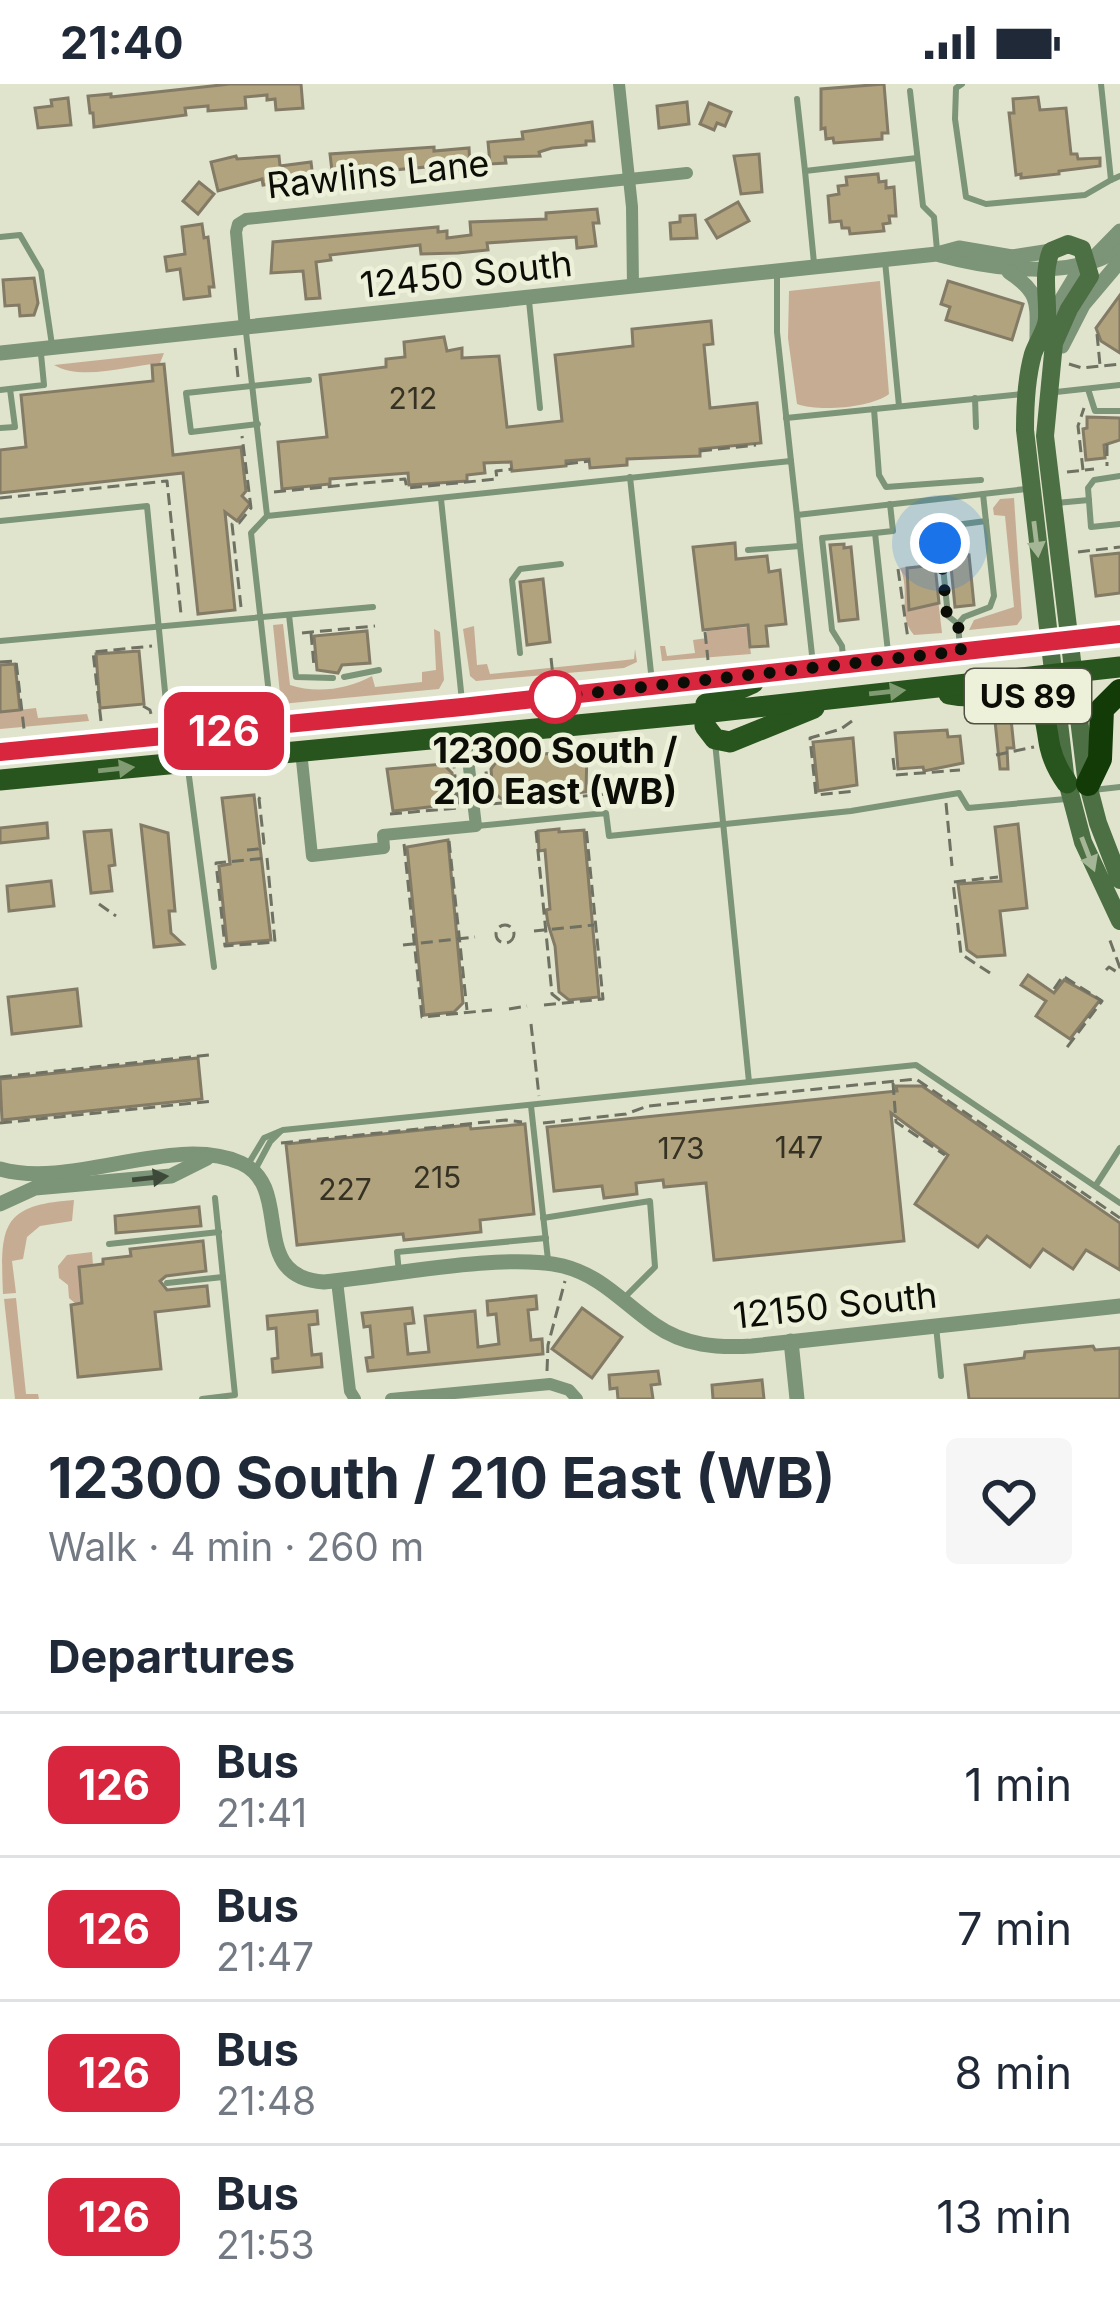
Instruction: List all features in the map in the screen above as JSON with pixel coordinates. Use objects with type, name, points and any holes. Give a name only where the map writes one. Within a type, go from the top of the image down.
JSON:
[{"type":"highway","points":[[1078,789],[1100,759],[1102,709],[1120,692]]},
{"type":"main road","points":[[932,687],[1064,673],[1045,436],[1046,393],[1061,364],[1054,343],[1090,276],[1088,262],[1075,244],[1048,260],[1048,322],[1037,340],[1025,393],[1030,489],[1060,641]]},
{"type":"main road","name":"US 89","points":[[703,712],[714,698],[782,672],[1120,634]]},
{"type":"main road","name":"US 89","points":[[1114,928],[1094,868],[1078,789],[1064,673],[1120,668]]},
{"type":"main road","points":[[0,752],[782,672]]},
{"type":"main road","name":"US 89","points":[[715,739],[730,742],[842,696],[932,687],[968,697],[1020,694],[1033,698],[1045,714],[1052,754],[1078,789],[1120,880]]},
{"type":"main road","points":[[0,780],[842,696]]},
{"type":"main road","points":[[703,712],[705,726],[715,739]]},
{"type":"street","points":[[619,84],[633,287]]},
{"type":"street","name":"Rawlins Lane","points":[[245,328],[236,232],[246,220],[687,173]]},
{"type":"street","points":[[1075,244],[1117,239]]},
{"type":"street","name":"12450 South","points":[[0,353],[938,254],[959,248],[1088,262],[1105,258],[1117,239]]},
{"type":"street","name":"12450 South","points":[[938,254],[1001,267],[1048,260]]},
{"type":"street","points":[[1061,364],[1084,305],[1120,261]]},
{"type":"street","points":[[1048,322],[1088,262]]},
{"type":"street","points":[[1001,267],[1024,280],[1035,296],[1037,340]]},
{"type":"street","points":[[301,752],[312,856],[384,848],[383,835],[476,826],[466,734]]},
{"type":"street","points":[[0,1169],[38,1175],[216,1156],[250,1168]]},
{"type":"street","points":[[0,1181],[0,1201],[35,1189],[171,1175],[216,1156]]},
{"type":"street","name":"12150 South","points":[[250,1168],[266,1190],[278,1254],[293,1273],[316,1282],[548,1263],[595,1278],[664,1331],[698,1344],[734,1347],[1120,1306]]},
{"type":"street","points":[[337,1281],[350,1391],[355,1399]]},
{"type":"street","points":[[791,1341],[797,1399]]},
{"type":"street","points":[[391,1399],[545,1384],[560,1386],[578,1399]]},
{"type":"lane","points":[[962,84],[956,88],[955,119],[966,197],[986,204],[1085,195],[1120,176]]},
{"type":"lane","points":[[1101,84],[1111,180]]},
{"type":"lane","points":[[910,92],[923,206],[934,217],[938,254]]},
{"type":"lane","points":[[796,100],[815,267]]},
{"type":"lane","points":[[805,171],[917,158]]},
{"type":"lane","points":[[0,237],[20,235],[41,271],[46,350],[44,386],[0,390]]},
{"type":"lane","points":[[885,259],[899,406]]},
{"type":"lane","points":[[777,271],[777,332],[813,667]]},
{"type":"lane","points":[[529,298],[540,408]]},
{"type":"lane","points":[[245,328],[267,516]]},
{"type":"lane","points":[[258,424],[190,432],[186,393],[309,380]]},
{"type":"lane","points":[[1046,393],[1120,385]]},
{"type":"lane","points":[[0,428],[15,427],[10,389]]},
{"type":"lane","points":[[1088,389],[1095,411],[1120,410]]},
{"type":"lane","points":[[786,418],[1025,393]]},
{"type":"lane","points":[[975,398],[976,427]]},
{"type":"lane","points":[[874,409],[879,475],[886,487],[981,480]]},
{"type":"lane","points":[[214,967],[188,762],[195,748],[272,726],[251,533],[267,516],[791,460]]},
{"type":"lane","points":[[1120,476],[1091,482],[1089,500],[1091,527],[1120,524]]},
{"type":"lane","points":[[630,478],[652,685]]},
{"type":"lane","points":[[797,515],[1030,489]]},
{"type":"lane","points":[[961,651],[958,624],[993,602],[983,494]]},
{"type":"lane","points":[[441,498],[466,734]]},
{"type":"lane","points":[[1052,503],[1089,500]]},
{"type":"lane","points":[[844,664],[842,646],[832,630],[822,538],[893,531],[890,504]]},
{"type":"lane","points":[[0,521],[147,506],[169,736]]},
{"type":"lane","points":[[958,624],[947,616],[940,537],[948,526],[986,521]]},
{"type":"lane","points":[[875,532],[889,659]]},
{"type":"lane","points":[[748,550],[800,546]]},
{"type":"lane","points":[[520,653],[512,580],[520,569],[561,564]]},
{"type":"lane","points":[[0,641],[373,607]]},
{"type":"lane","points":[[289,615],[296,677],[333,679]]},
{"type":"lane","points":[[344,677],[379,670]]},
{"type":"lane","points":[[715,739],[749,1082]]},
{"type":"lane","points":[[476,826],[606,813],[609,836],[851,811],[959,793],[968,808],[1078,789],[1120,787]]},
{"type":"lane","points":[[250,1168],[283,1130],[916,1065],[1120,1203]]},
{"type":"lane","points":[[531,1105],[548,1263]]},
{"type":"lane","points":[[1096,1185],[1120,1148]]},
{"type":"lane","points":[[202,1399],[236,1395],[215,1198]]},
{"type":"lane","points":[[543,1218],[650,1201],[655,1267],[624,1298]]},
{"type":"lane","points":[[109,1244],[218,1232]]},
{"type":"lane","points":[[399,1274],[397,1252],[546,1238]]},
{"type":"lane","points":[[167,1283],[223,1277]]},
{"type":"lane","points":[[936,1325],[941,1376]]},
{"type":"path","points":[[1097,334],[1100,366]]},
{"type":"path","points":[[235,348],[238,379]]},
{"type":"path","points":[[1061,364],[1082,368],[1120,364]]},
{"type":"path","points":[[1083,470],[1080,413],[1091,400]]},
{"type":"path","points":[[238,612],[232,524],[239,523],[251,508],[242,434]]},
{"type":"path","points":[[1066,472],[1107,468],[1107,444]]},
{"type":"path","points":[[700,451],[756,445]]},
{"type":"path","points":[[1108,457],[1120,455]]},
{"type":"path","points":[[566,464],[590,461]]},
{"type":"path","points":[[272,493],[405,479],[407,488],[429,486],[497,479],[496,471],[512,469]]},
{"type":"path","points":[[0,498],[167,481],[181,618]]},
{"type":"path","points":[[1078,552],[1120,548]]},
{"type":"path","points":[[898,568],[908,639]]},
{"type":"path","points":[[900,590],[907,589]]},
{"type":"path","points":[[302,633],[375,626]]},
{"type":"path","points":[[311,632],[315,680]]},
{"type":"path","points":[[705,632],[708,661]]},
{"type":"path","points":[[101,721],[93,652],[152,646]]},
{"type":"path","points":[[551,658],[554,676]]},
{"type":"path","points":[[0,662],[16,661],[24,729]]},
{"type":"path","points":[[245,698],[246,710]]},
{"type":"path","points":[[143,706],[152,718]]},
{"type":"path","points":[[852,721],[810,737],[816,795],[856,790]]},
{"type":"path","points":[[996,755],[1036,747]]},
{"type":"path","points":[[488,752],[490,804],[608,794]]},
{"type":"path","points":[[390,814],[458,808],[454,766],[447,755]]},
{"type":"path","points":[[893,758],[895,775],[959,770]]},
{"type":"path","points":[[247,850],[264,843],[262,794]]},
{"type":"path","points":[[946,802],[952,866]]},
{"type":"path","points":[[544,1004],[603,999],[585,825]]},
{"type":"path","points":[[552,829],[536,830],[552,994],[563,1003]]},
{"type":"path","points":[[449,839],[467,1012]]},
{"type":"path","points":[[404,843],[422,1017],[493,1010]]},
{"type":"path","points":[[267,858],[275,942],[225,946],[216,863],[267,858]]},
{"type":"path","points":[[990,973],[961,955],[953,882],[998,877]]},
{"type":"path","points":[[99,904],[116,916]]},
{"type":"path","points":[[496,935],[504,925],[513,933],[522,932]]},
{"type":"path","points":[[534,931],[596,925]]},
{"type":"path","points":[[1106,970],[1120,968],[1114,928]]},
{"type":"path","points":[[487,936],[496,935],[506,943],[513,933]]},
{"type":"path","points":[[404,945],[475,937]]},
{"type":"path","points":[[1054,989],[1063,976],[1102,1001],[1066,1049]]},
{"type":"path","points":[[1092,994],[1098,985]]},
{"type":"path","points":[[509,1009],[527,1006]]},
{"type":"path","points":[[531,1024],[540,1098]]},
{"type":"path","points":[[0,1077],[209,1055]]},
{"type":"path","points":[[281,1143],[506,1120],[533,1123],[626,1114],[649,1106],[916,1079],[1120,1217]]},
{"type":"path","points":[[893,1082],[896,1122],[945,1156]]},
{"type":"path","points":[[0,1123],[213,1101]]},
{"type":"path","points":[[545,1384],[548,1345],[568,1268]]},
{"type":"shaded area","points":[[880,281],[889,394],[844,407],[797,404],[788,338],[789,291]]},
{"type":"shaded area","points":[[164,353],[160,363],[106,371],[78,372],[54,365]]},
{"type":"shaded area","points":[[1014,498],[1022,618],[1017,625],[969,630],[974,620],[1014,607],[1005,516],[994,515],[993,508],[1000,499]]},
{"type":"shaded area","points":[[934,565],[942,633],[914,635],[906,620],[900,568],[906,567],[908,609],[936,605]]},
{"type":"shaded area","points":[[283,624],[290,685],[332,689],[372,676],[375,687],[422,682],[422,672],[436,670],[434,629],[440,632],[444,680],[439,689],[281,704],[273,625]]},
{"type":"shaded area","points":[[474,626],[477,665],[487,664],[490,674],[634,659],[635,649],[637,662],[624,668],[476,681],[470,676],[463,629]]},
{"type":"shaded area","points":[[747,627],[751,654],[662,661],[660,646],[665,646],[667,656],[695,653],[693,640],[707,638],[707,631]]},
{"type":"shaded area","points":[[36,708],[38,718],[87,714],[89,721],[0,729],[0,712]]},
{"type":"shaded area","points":[[74,1200],[72,1221],[40,1226],[27,1237],[23,1259],[12,1261],[16,1293],[3,1294],[3,1251],[10,1223],[32,1207]]},
{"type":"shaded area","points":[[92,1252],[93,1265],[79,1267],[82,1303],[76,1304],[69,1298],[68,1285],[59,1278],[58,1266],[67,1255]]},
{"type":"shaded area","points":[[16,1298],[26,1394],[38,1394],[39,1399],[15,1399],[4,1299]]},
{"type":"building","points":[[230,84],[301,84],[303,108],[276,110],[275,99],[267,100],[267,95],[245,97],[246,108],[185,108],[186,115],[94,127],[90,113],[88,96]]},
{"type":"building","points":[[884,84],[888,133],[882,133],[882,139],[834,143],[833,138],[826,139],[825,128],[821,129],[821,89]]},
{"type":"building","points":[[1038,97],[1040,110],[1066,108],[1071,154],[1078,159],[1100,158],[1100,166],[1016,175],[1009,113],[1014,113],[1013,99]]},
{"type":"building","points":[[68,98],[71,125],[38,128],[35,108]]},
{"type":"building","points":[[687,102],[689,124],[659,128],[657,106]]},
{"type":"building","points":[[709,103],[731,112],[725,126],[717,123],[714,130],[700,124]]},
{"type":"building","points":[[592,122],[594,141],[586,145],[552,148],[539,152],[540,156],[505,157],[506,163],[490,164],[488,142],[523,139],[522,132]]},
{"type":"building","points":[[434,147],[434,151],[469,148],[470,168],[460,169],[460,164],[348,170],[349,178],[333,180],[330,154]]},
{"type":"building","points":[[759,154],[762,192],[741,194],[734,156]]},
{"type":"building","points":[[236,156],[279,156],[280,166],[311,162],[313,178],[263,185],[262,179],[218,191],[211,162]]},
{"type":"building","points":[[878,174],[886,188],[894,187],[896,216],[889,216],[884,231],[850,234],[841,221],[830,222],[828,196],[839,194],[838,186],[847,185],[846,177]]},
{"type":"building","points":[[199,182],[214,194],[198,214],[183,201]]},
{"type":"building","points":[[738,202],[749,221],[717,238],[706,220]]},
{"type":"building","points":[[597,209],[599,223],[593,223],[596,246],[577,248],[576,237],[487,243],[488,250],[458,253],[421,254],[420,245],[330,255],[331,260],[316,262],[320,298],[306,299],[303,271],[271,273],[273,242],[438,227],[438,232],[447,231],[447,238],[471,235],[470,222],[546,219],[546,213]]},
{"type":"building","points":[[695,215],[697,238],[671,239],[670,223],[680,222],[680,216]]},
{"type":"building","points":[[202,224],[214,287],[209,287],[210,296],[184,299],[180,269],[167,271],[165,257],[185,254],[182,227]]},
{"type":"building","points":[[34,278],[38,303],[34,315],[20,316],[19,305],[5,306],[3,280]]},
{"type":"building","points":[[948,281],[1023,304],[1012,340],[946,320],[950,307],[941,304]]},
{"type":"building","points":[[1120,295],[1120,353],[1101,341],[1096,328]]},
{"type":"building","points":[[711,321],[713,344],[704,345],[710,408],[757,403],[761,443],[700,449],[700,456],[627,459],[627,465],[590,468],[589,459],[512,471],[511,462],[484,463],[485,473],[467,475],[467,481],[409,485],[408,473],[330,479],[330,484],[282,489],[278,442],[327,437],[320,375],[386,367],[386,359],[405,357],[404,342],[444,337],[447,351],[462,348],[462,358],[499,356],[507,427],[562,421],[555,355],[633,346],[632,329]]},
{"type":"building","points":[[164,364],[173,455],[241,447],[246,491],[242,496],[250,504],[237,521],[225,512],[235,610],[198,614],[183,473],[0,493],[0,450],[26,447],[21,395],[153,381],[152,365]]},
{"type":"building","points":[[1087,417],[1120,418],[1120,440],[1104,445],[1105,458],[1086,460],[1083,429]]},
{"type":"building","points":[[735,543],[736,559],[767,556],[769,572],[780,570],[786,624],[766,626],[768,646],[750,647],[748,625],[703,630],[693,547]]},
{"type":"building","points":[[844,544],[844,548],[851,547],[858,619],[839,621],[830,545]]},
{"type":"building","points":[[1120,553],[1120,593],[1096,596],[1091,556]]},
{"type":"building","points":[[969,555],[974,605],[955,607],[950,557]]},
{"type":"building","points":[[935,565],[939,603],[909,610],[907,568]]},
{"type":"building","points":[[543,579],[550,642],[527,645],[520,582]]},
{"type":"building","points":[[367,631],[370,663],[342,665],[338,673],[317,670],[314,636]]},
{"type":"building","points":[[139,651],[144,704],[100,708],[96,654]]},
{"type":"building","points":[[15,664],[20,710],[0,712],[0,665]]},
{"type":"building","points":[[1011,719],[1014,748],[1007,748],[1008,769],[1000,769],[995,721]]},
{"type":"building","points":[[947,730],[948,737],[960,736],[963,763],[924,771],[923,767],[898,769],[895,733]]},
{"type":"building","points":[[853,738],[857,785],[818,791],[813,742]]},
{"type":"building","points":[[587,750],[586,792],[503,800],[493,792],[491,769],[499,758]]},
{"type":"building","points":[[443,764],[452,773],[455,796],[447,805],[393,811],[387,769]]},
{"type":"building","points":[[254,795],[271,940],[227,944],[219,866],[230,864],[222,798]]},
{"type":"building","points":[[47,823],[48,838],[0,843],[0,828]]},
{"type":"building","points":[[1018,824],[1027,908],[1000,911],[1005,955],[977,957],[967,950],[958,884],[1001,881],[995,827]]},
{"type":"building","points":[[141,825],[168,833],[175,911],[169,911],[171,933],[183,944],[154,947]]},
{"type":"building","points":[[111,830],[112,891],[91,893],[84,832]]},
{"type":"building","points":[[584,830],[599,997],[569,1000],[559,992],[546,910],[550,909],[545,850],[539,851],[538,831]]},
{"type":"building","points":[[448,840],[463,1003],[454,1012],[424,1015],[407,847]]},
{"type":"building","points":[[51,881],[54,906],[9,911],[7,886]]},
{"type":"building","points":[[1028,975],[1054,993],[1064,980],[1100,1000],[1070,1039],[1036,1016],[1046,1001],[1021,985]]},
{"type":"building","points":[[77,989],[81,1026],[12,1034],[8,997]]},
{"type":"building","points":[[198,1058],[202,1099],[2,1120],[0,1079]]},
{"type":"building","points":[[896,1086],[922,1086],[1120,1223],[1120,1270],[1086,1250],[1073,1269],[1043,1249],[1030,1267],[987,1236],[978,1247],[915,1204],[948,1155],[891,1113],[904,1241],[714,1260],[706,1183],[664,1187],[663,1180],[636,1183],[637,1194],[604,1198],[602,1186],[554,1191],[547,1127],[897,1091]]},
{"type":"building","points":[[525,1124],[534,1214],[480,1220],[481,1232],[297,1245],[286,1144]]},
{"type":"building","points":[[199,1207],[201,1226],[116,1233],[115,1216]]},
{"type":"building","points":[[203,1241],[206,1271],[166,1276],[160,1281],[167,1290],[207,1286],[209,1306],[155,1312],[161,1369],[78,1377],[71,1305],[82,1303],[79,1267],[131,1256],[130,1249]]},
{"type":"building","points":[[536,1296],[537,1309],[528,1310],[531,1340],[542,1339],[543,1354],[368,1371],[366,1358],[373,1357],[370,1326],[364,1327],[362,1313],[412,1308],[414,1323],[405,1324],[408,1354],[429,1352],[425,1316],[475,1311],[478,1347],[499,1344],[496,1314],[488,1315],[487,1301]]},
{"type":"building","points":[[582,1308],[622,1337],[592,1378],[552,1349]]},
{"type":"building","points":[[317,1311],[318,1324],[309,1325],[312,1355],[321,1354],[322,1367],[273,1372],[272,1359],[278,1358],[276,1328],[268,1329],[267,1316]]},
{"type":"building","points":[[1093,1346],[1095,1350],[1120,1348],[1120,1399],[969,1399],[965,1365],[1024,1358],[1025,1352]]},
{"type":"building","points":[[658,1371],[660,1384],[651,1385],[653,1399],[618,1399],[617,1388],[610,1389],[609,1375]]},
{"type":"building","points":[[762,1380],[764,1399],[713,1399],[712,1385]]},
{"type":"bus line","name":"126","points":[[0,752],[462,707],[1120,634]]},
{"type":"place","name":"12300 South / 210 East (WB)","points":[[555,697]]},
{"type":"route","points":[[555,697],[961,651],[958,624],[947,616],[940,543]]}]
